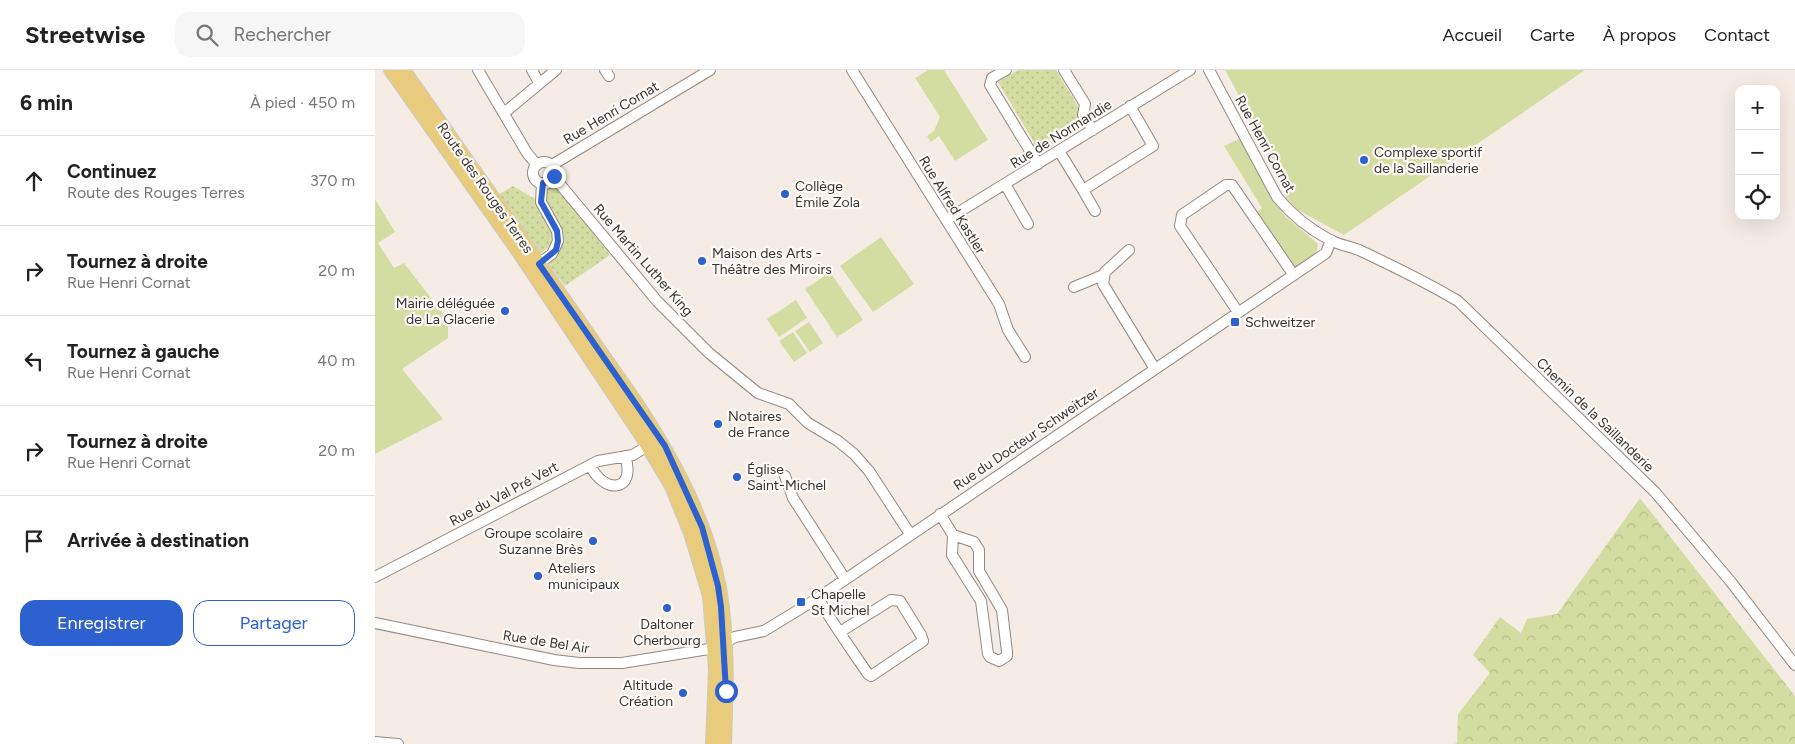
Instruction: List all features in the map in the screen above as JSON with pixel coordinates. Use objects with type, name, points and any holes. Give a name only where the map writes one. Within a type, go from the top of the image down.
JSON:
[{"type":"main road","name":"Route des Rouges Terres","points":[[391,70],[668,453],[702,527],[718,586],[724,744]]},
{"type":"main road","name":"Route des Rouges Terres","points":[[403,70],[535,267],[649,445],[678,500],[699,558],[710,596],[720,645],[713,744]]},
{"type":"street","points":[[478,70],[537,165]]},
{"type":"street","points":[[532,70],[539,83]]},
{"type":"street","points":[[504,113],[557,70]]},
{"type":"street","name":"Rue Henri Cornat","points":[[552,165],[710,70]]},
{"type":"street","points":[[1006,70],[992,78],[990,85],[1038,164]]},
{"type":"street","points":[[1064,70],[1085,104],[1083,115],[1093,130]]},
{"type":"street","name":"Rue de Normandie","points":[[945,220],[1059,152],[1190,70]]},
{"type":"street","name":"Rue Henri Cornat","points":[[1209,70],[1277,197],[1301,222],[1331,240]]},
{"type":"street","name":"Rue Alfred Kastler","points":[[857,72],[945,220],[999,304],[1008,330],[1025,357]]},
{"type":"street","points":[[1083,190],[1153,146],[1130,106]]},
{"type":"street","points":[[1059,152],[1095,211]]},
{"type":"street","points":[[543,162],[552,165],[555,170],[554,176],[549,182],[543,183],[535,177],[534,171],[537,165],[543,162]]},
{"type":"street","name":"Rue Martin Luther King","points":[[554,176],[657,301],[709,353],[758,392],[789,404],[808,423],[838,441],[854,454],[869,470],[910,534]]},
{"type":"street","points":[[535,267],[556,250],[558,241],[557,231],[541,202],[543,183]]},
{"type":"street","points":[[1005,184],[1028,224]]},
{"type":"street","points":[[1238,312],[1180,226],[1181,214],[1226,185],[1232,185],[1293,274]]},
{"type":"street","name":"Rue du Docteur Schweitzer","points":[[720,645],[735,637],[764,631],[818,598],[1326,253],[1331,240]]},
{"type":"street","name":"Chemin de la Saillanderie","points":[[1331,240],[1346,244],[1458,301],[1655,492],[1731,582],[1795,665]]},
{"type":"street","points":[[1074,287],[1103,275],[1129,250]]},
{"type":"street","points":[[1103,275],[1103,284],[1155,369]]},
{"type":"street","name":"Rue du Val Pré Vert","points":[[375,578],[590,465],[603,459],[633,455],[649,445]]},
{"type":"street","points":[[590,465],[600,480],[612,487],[616,486],[626,480],[628,475],[625,456]]},
{"type":"street","points":[[785,476],[793,498],[845,579]]},
{"type":"street","points":[[941,514],[953,535],[952,555],[982,604],[988,654],[990,657],[999,660],[1007,656],[1002,610],[979,571],[979,550],[974,542],[953,535]]},
{"type":"street","points":[[818,598],[840,632],[871,676],[923,641],[900,601],[891,600],[840,632]]},
{"type":"street","name":"Rue de Bel Air","points":[[375,623],[520,653],[579,663],[622,663],[720,645]]},
{"type":"street","points":[[375,742],[398,744]]},
{"type":"green space","points":[[928,70],[944,70],[988,140],[955,161],[939,136],[931,142],[927,136],[934,131],[940,117],[915,78]]},
{"type":"green space","points":[[1018,70],[1056,70],[1079,108],[1078,118],[1084,126],[1037,153],[1032,146],[1034,142],[998,82]]},
{"type":"green space","name":"Complexe sportif de la Saillanderie","points":[[1225,70],[1585,70],[1344,235],[1296,209],[1286,197],[1290,190]]},
{"type":"green space","points":[[1241,138],[1269,193],[1284,215],[1318,244],[1316,253],[1296,267],[1292,265],[1257,212],[1262,208],[1224,146]]},
{"type":"green space","points":[[549,185],[555,185],[559,189],[610,255],[565,286],[548,264],[557,256],[563,240],[549,213],[546,191]]},
{"type":"green space","points":[[513,186],[535,199],[551,231],[552,243],[540,255],[498,195]]},
{"type":"green space","points":[[375,199],[395,232],[378,243],[394,268],[404,263],[448,320],[448,338],[402,369],[443,419],[375,454]]},
{"type":"green space","points":[[881,237],[914,284],[873,312],[840,266]]},
{"type":"green space","points":[[830,272],[863,320],[837,337],[805,289]]},
{"type":"green space","points":[[796,300],[807,318],[779,337],[767,319]]},
{"type":"green space","points":[[809,322],[823,343],[810,352],[795,331]]},
{"type":"green space","points":[[793,332],[807,353],[794,362],[779,341]]},
{"type":"green space","points":[[1640,498],[1795,696],[1795,744],[1454,744],[1457,743],[1458,714],[1490,673],[1473,655],[1500,617],[1521,633],[1527,619],[1557,614]]},
{"type":"place","name":"Complexe sportif de la Saillanderie","points":[[1364,160]]},
{"type":"place","name":"Collège Émile Zola","points":[[785,194]]},
{"type":"place","name":"Maison des Arts - Théâtre des Miroirs","points":[[702,261]]},
{"type":"place","name":"Mairie déléguée de La Glacerie","points":[[505,311]]},
{"type":"place","name":"Schweitzer","points":[[1235,322]]},
{"type":"place","name":"Notaires de France","points":[[718,424]]},
{"type":"place","name":"Église Saint-Michel","points":[[737,477]]},
{"type":"place","name":"Groupe scolaire Suzanne Brès","points":[[593,541]]},
{"type":"place","name":"Ateliers municipaux","points":[[538,576]]},
{"type":"place","name":"Chapelle St Michel","points":[[801,602]]},
{"type":"place","name":"Daltoner Cherbourg","points":[[667,608]]},
{"type":"place","name":"Altitude Création","points":[[683,693]]},
{"type":"route","points":[[554,176],[549,182],[543,183],[540,198],[557,231],[558,241],[553,254],[539,264],[665,446],[702,527],[718,586],[725,643],[726,691]]}]
